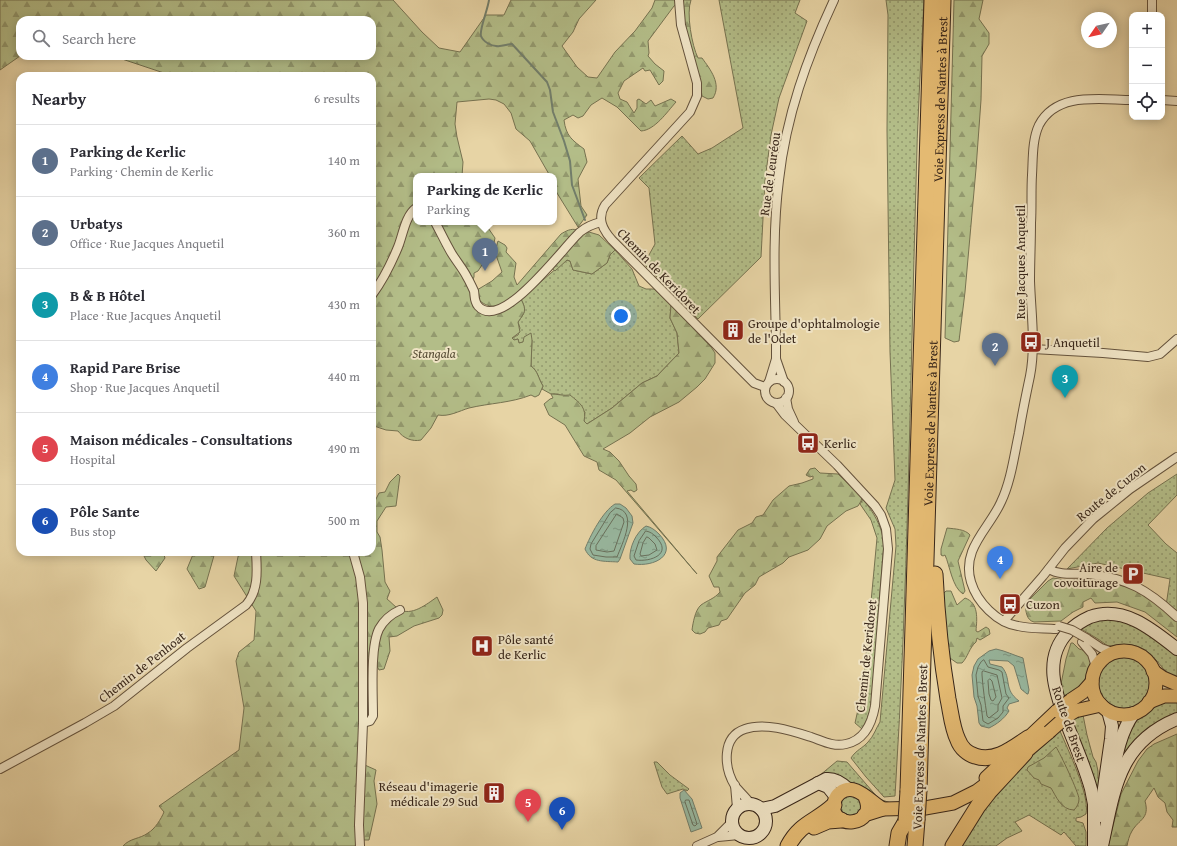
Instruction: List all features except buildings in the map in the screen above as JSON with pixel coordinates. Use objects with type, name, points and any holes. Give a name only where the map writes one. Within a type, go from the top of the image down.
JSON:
[{"type":"highway","name":"Voie Express de Nantes à Brest","points":[[914,791],[932,0]]},
{"type":"highway","name":"Voie Express de Nantes à Brest","points":[[915,846],[912,821],[929,458],[943,0]]},
{"type":"highway","points":[[929,458],[934,573],[939,637],[947,693],[956,736],[966,752],[984,758],[995,757],[1026,745]]},
{"type":"highway","points":[[954,846],[969,819],[980,790],[1026,745]]},
{"type":"highway","points":[[788,846],[800,829],[824,814],[835,801]]},
{"type":"highway","points":[[796,846],[806,832],[819,824],[828,821],[841,820]]},
{"type":"highway","name":"Voie Express de Nantes à Brest","points":[[904,846],[912,821]]},
{"type":"highway","points":[[897,846],[899,833],[912,821]]},
{"type":"main road","name":"Route de Brest","points":[[1094,846],[1094,804],[1091,790],[1054,685],[1054,661],[1059,644],[1069,631],[1081,621],[1095,616],[1109,614],[1122,615],[1141,623],[1177,648]]},
{"type":"main road","points":[[1125,652],[1135,654],[1148,662],[1155,677],[1155,691],[1149,702],[1142,709],[1134,713],[1125,715],[1117,714],[1105,708],[1096,698],[1093,691],[1092,682],[1096,668],[1104,658],[1115,653],[1125,652]]},
{"type":"main road","points":[[1153,671],[1162,678],[1177,684]]},
{"type":"main road","points":[[1026,745],[1046,727],[1067,716],[1083,692],[1092,682]]},
{"type":"main road","points":[[1149,702],[1164,696],[1177,696]]},
{"type":"main road","points":[[1073,706],[1105,708]]},
{"type":"main road","name":"Route de Brest","points":[[1094,846],[1111,739],[1112,726],[1105,708]]},
{"type":"main road","points":[[1101,846],[1117,752],[1123,732],[1134,713]]},
{"type":"main road","points":[[1101,846],[1118,777],[1124,763],[1133,750],[1146,737],[1160,727],[1177,718]]},
{"type":"main road","points":[[775,806],[766,821],[764,830],[761,833],[753,838],[744,840],[735,832],[731,823],[731,818],[737,808],[744,804],[756,807],[775,806],[826,779],[832,779],[841,783],[848,789]]},
{"type":"main road","points":[[818,783],[828,787],[835,801],[835,813],[841,820],[851,822],[856,822],[864,815],[883,809],[925,808],[944,804],[952,798],[980,790]]},
{"type":"main road","points":[[835,801],[843,791],[848,789],[858,790],[865,797],[883,809]]},
{"type":"main road","points":[[864,815],[867,806],[865,797]]},
{"type":"main road","points":[[756,807],[765,817],[766,821]]},
{"type":"main road","points":[[759,846],[761,833]]},
{"type":"street","name":"Chemin de Keridoret","points":[[678,0],[681,25],[698,87],[697,96],[685,117],[609,200],[602,212],[601,222],[604,231],[612,240],[750,380],[758,385],[767,384]]},
{"type":"street","name":"Rue de Leuréou","points":[[784,382],[776,359],[774,246],[778,181],[791,113],[802,76],[834,0]]},
{"type":"street","points":[[1152,0],[1152,12]]},
{"type":"street","name":"Rue Jacques Anquetil","points":[[1004,621],[992,613],[978,598],[970,579],[969,563],[974,544],[995,514],[1008,484],[1030,374],[1033,349],[1030,279],[1032,185],[1034,141],[1036,132],[1048,114],[1056,107],[1067,102],[1084,100],[1129,100]]},
{"type":"street","points":[[1165,100],[1177,100]]},
{"type":"street","points":[[376,288],[384,277],[398,247],[410,214],[413,211]]},
{"type":"street","points":[[437,225],[452,254],[467,276],[474,292],[477,305],[488,311],[502,308],[518,298],[581,232],[588,226],[601,222]]},
{"type":"street","points":[[1033,349],[1155,357],[1177,338]]},
{"type":"street","name":"Rue de Leuréou","points":[[767,384],[776,359]]},
{"type":"street","points":[[777,379],[784,382],[789,391],[786,398],[782,402],[772,402],[767,398],[765,391],[767,384],[777,379]]},
{"type":"street","name":"Chemin de Keridoret","points":[[786,398],[788,409],[794,423]]},
{"type":"street","name":"Chemin de Keridoret","points":[[737,808],[735,785],[728,766],[726,752],[731,740],[741,731],[751,727],[768,727],[804,735],[827,743],[837,745],[844,744],[855,741],[866,731],[871,721],[875,706],[888,549],[886,529],[881,516],[867,496],[785,415],[776,403]]},
{"type":"street","name":"Route de Cuzon","points":[[1004,621],[1065,548],[1100,512],[1141,481],[1177,457]]},
{"type":"street","name":"Chemin de Penhoat","points":[[0,769],[114,706],[187,648],[246,605],[251,598],[256,584],[256,556]]},
{"type":"street","points":[[354,556],[362,591],[363,722],[359,825],[360,846]]},
{"type":"street","points":[[1049,569],[1057,572],[1097,575],[1133,584],[1147,592],[1177,617]]},
{"type":"street","points":[[363,722],[370,721],[372,716],[373,652],[377,633],[387,618],[400,610]]},
{"type":"street","points":[[1004,621],[1018,626],[1034,628],[1057,627],[1069,634],[1115,653]]},
{"type":"street","points":[[1084,640],[1092,654],[1096,668]]},
{"type":"street","name":"Chemin de Keridoret","points":[[735,785],[756,807]]},
{"type":"street","points":[[697,846],[717,837],[731,823]]},
{"type":"street","points":[[717,837],[744,840]]},
{"type":"green space","name":"Stangala","points":[[0,0],[393,0],[422,32],[439,48],[460,52],[486,15],[504,15],[511,0],[596,0],[579,19],[573,32],[562,46],[577,67],[588,77],[597,78],[615,52],[635,31],[652,8],[655,0],[691,0],[689,21],[696,53],[698,58],[702,58],[714,77],[716,87],[713,98],[708,99],[702,96],[700,82],[679,3],[674,6],[648,41],[648,56],[664,71],[663,81],[659,85],[650,70],[645,71],[643,68],[624,81],[618,93],[620,99],[627,102],[634,113],[637,108],[637,100],[639,99],[646,104],[651,100],[655,106],[671,99],[676,102],[660,120],[646,130],[641,131],[617,107],[602,98],[591,105],[583,116],[578,118],[573,115],[564,120],[566,130],[570,137],[584,149],[587,162],[578,179],[581,206],[587,215],[578,227],[557,193],[557,173],[548,173],[530,141],[516,129],[511,113],[504,104],[496,100],[489,99],[457,102],[455,124],[463,162],[462,173],[413,173],[413,225],[486,225],[495,238],[492,252],[495,252],[498,241],[505,245],[507,248],[506,252],[516,263],[514,277],[517,285],[561,234],[569,230],[577,230],[570,247],[576,242],[579,236],[589,232],[599,235],[615,250],[610,255],[607,263],[592,274],[573,270],[570,261],[567,260],[555,271],[547,264],[530,283],[516,295],[501,304],[494,306],[481,302],[478,299],[477,290],[492,281],[502,272],[496,255],[482,265],[478,271],[474,273],[473,279],[479,311],[521,299],[525,309],[518,322],[520,332],[512,338],[514,340],[518,339],[519,343],[523,342],[524,337],[531,333],[531,366],[537,372],[543,386],[539,395],[535,397],[531,395],[516,400],[469,408],[450,414],[438,415],[431,428],[421,440],[411,440],[398,431],[386,430],[376,427],[376,72],[161,72],[125,60],[376,60],[376,16],[16,16],[16,59],[0,70]]},
{"type":"green space","points":[[719,0],[800,0],[795,13],[807,21],[779,98],[771,135],[765,180],[761,257],[698,319],[644,264],[655,244],[649,188],[639,178],[682,136],[698,154],[712,148],[743,128]]},
{"type":"green space","points":[[886,0],[924,0],[917,138],[903,643],[895,796],[884,797],[851,758],[870,740],[880,722],[896,546],[895,529],[886,508],[895,480],[890,352],[887,130],[888,15]]},
{"type":"green space","points":[[954,0],[983,0],[979,19],[989,33],[989,44],[982,56],[981,100],[965,292],[959,341],[954,342],[945,338]]},
{"type":"green space","points":[[615,250],[632,269],[639,286],[646,289],[654,289],[671,305],[670,318],[677,333],[679,353],[657,376],[642,383],[612,408],[587,424],[584,421],[585,412],[563,396],[551,394],[542,389],[543,386],[538,375],[531,366],[532,340],[519,343],[518,339],[514,340],[512,338],[518,335],[520,328],[518,322],[525,309],[521,299],[566,260],[570,261],[573,270],[592,274],[607,263],[610,255]]},
{"type":"green space","points":[[671,305],[711,347],[715,353],[715,363],[705,379],[679,402],[650,417],[630,433],[603,449],[610,452],[619,461],[636,484],[637,490],[634,492],[631,490],[627,491],[697,574],[616,480],[599,470],[597,462],[584,456],[565,425],[549,415],[544,404],[553,398],[551,394],[570,395],[584,409],[584,421],[587,424],[612,408],[642,383],[657,376],[679,353],[677,333],[670,318]]},
{"type":"green space","points":[[815,468],[820,473],[838,474],[862,497],[858,506],[846,511],[827,526],[820,539],[808,550],[789,557],[783,563],[759,577],[755,585],[745,593],[727,619],[721,621],[719,625],[708,628],[705,632],[700,634],[695,633],[692,630],[697,610],[701,605],[720,592],[719,587],[714,587],[709,576],[717,561],[717,557],[738,530],[752,523],[756,517],[763,515],[773,500],[789,486],[813,479],[813,476],[810,477],[806,475],[810,469]]},
{"type":"green space","points":[[398,474],[400,476],[396,506],[386,507],[377,521],[377,532],[380,537],[385,582],[390,591],[387,599],[399,609],[404,611],[414,611],[437,597],[443,610],[442,615],[439,618],[414,626],[397,636],[389,637],[390,651],[384,669],[379,670],[376,664],[366,663],[358,762],[376,770],[374,781],[377,804],[369,840],[358,840],[358,846],[123,846],[129,841],[151,831],[164,812],[159,806],[239,750],[244,708],[236,661],[239,652],[254,640],[256,611],[234,576],[238,556],[376,556],[376,499],[379,493],[385,492],[390,482]]},
{"type":"green space","points":[[1177,474],[1177,495],[1148,525],[1177,553],[1177,615],[1166,606],[1170,579],[1098,563],[1067,569],[1107,528],[1148,493]]},
{"type":"green space","points":[[863,499],[876,519],[884,542],[871,707],[862,729],[855,723],[863,687],[877,538],[871,520],[860,504]]},
{"type":"green space","points":[[947,528],[963,530],[970,535],[958,561],[965,591],[963,594],[956,586],[945,555],[941,555],[941,549]]},
{"type":"green space","points":[[144,556],[164,556],[165,558],[156,571]]},
{"type":"green space","points":[[192,556],[214,556],[205,587],[199,589],[187,569]]},
{"type":"green space","points":[[1053,578],[1065,580],[1087,579],[1117,584],[1140,591],[1177,621],[1177,637],[1145,612],[1117,602],[1095,603],[1091,598],[1083,602],[1083,607],[1061,621],[1031,621],[1027,615],[1025,604],[1048,581]]},
{"type":"green space","points":[[946,591],[951,591],[957,605],[965,598],[970,600],[973,604],[975,607],[977,621],[976,631],[978,632],[986,627],[989,629],[990,634],[980,640],[977,638],[976,642],[962,663],[957,663],[947,656],[943,594]]},
{"type":"green space","points":[[1105,617],[1137,624],[1177,653],[1177,678],[1167,672],[1145,650],[1128,645],[1108,646],[1078,627]]},
{"type":"green space","points":[[1071,643],[1085,652],[1091,662],[1080,687],[1064,697],[1061,684]]},
{"type":"green space","points":[[1119,657],[1129,657],[1143,664],[1150,678],[1150,688],[1143,702],[1129,709],[1119,709],[1109,705],[1102,698],[1098,688],[1098,678],[1102,668],[1109,661]]},
{"type":"green space","points":[[1177,701],[1177,714],[1120,762],[1131,726],[1137,719],[1147,713],[1158,702]]},
{"type":"green space","points":[[1083,715],[1093,757],[1096,762],[1098,778],[1101,779],[1101,789],[1094,789],[1070,723],[1075,718]]},
{"type":"green space","points":[[1060,731],[1078,772],[1085,796],[1086,814],[1076,818],[1076,821],[1083,823],[1086,832],[1086,846],[1076,846],[1064,832],[1061,835],[1029,815],[1015,822],[1022,831],[1007,838],[996,846],[960,846],[987,801],[1031,757]]},
{"type":"green space","points":[[1177,734],[1177,827],[1172,827],[1173,820],[1167,812],[1165,803],[1158,797],[1154,788],[1145,801],[1145,815],[1132,831],[1127,846],[1108,846],[1121,794],[1138,761],[1147,749],[1154,744]]},
{"type":"green space","points":[[1056,747],[1078,795],[1079,802],[1074,810],[1066,808],[1062,805],[1051,788],[1041,784],[1039,780],[1034,778],[1027,770],[1028,767],[1044,758]]},
{"type":"green space","points":[[837,761],[847,762],[879,799],[891,803],[888,804],[819,776]]},
{"type":"green space","points":[[654,762],[657,762],[670,775],[689,789],[687,791],[683,789],[667,794],[662,787]]},
{"type":"green space","points":[[849,794],[856,795],[863,804],[857,817],[842,815],[839,803]]},
{"type":"water","points":[[615,504],[620,504],[626,508],[632,516],[633,523],[620,559],[618,562],[594,559],[585,549],[606,512]]},
{"type":"water","points":[[646,526],[656,531],[664,541],[666,548],[665,554],[662,558],[649,564],[634,564],[630,559],[632,545],[636,536]]},
{"type":"water","points":[[996,649],[1023,658],[1029,690],[1027,694],[1021,689],[1014,666],[1008,661],[989,660],[990,664],[1002,667],[1005,671],[1009,688],[1014,697],[1019,701],[1009,704],[1007,708],[1009,711],[1005,716],[998,723],[989,728],[981,726],[979,723],[972,675],[974,666],[978,659],[989,651]]},
{"type":"water","points":[[684,790],[692,799],[702,828],[691,832],[680,798],[680,793]]},
{"type":"waterway","points":[[489,0],[481,29],[481,36],[486,42],[494,46],[512,44],[547,82],[550,90],[553,112],[570,161],[572,185],[585,220]]},
{"type":"place","name":"Parking de Kerlic","points":[[485,271]]},
{"type":"place","name":"Groupe d'ophtalmologie de l'Odet","points":[[733,330]]},
{"type":"place","name":"J Anquetil","points":[[1031,342]]},
{"type":"place","name":"Urbatys","points":[[995,366]]},
{"type":"place","name":"B & B Hôtel","points":[[1065,398]]},
{"type":"place","name":"Kerlic","points":[[808,443]]},
{"type":"place","name":"Aire de covoiturage","points":[[1133,574]]},
{"type":"place","name":"Rapid Pare Brise","points":[[1000,579]]},
{"type":"place","name":"Cuzon","points":[[1010,604]]},
{"type":"place","name":"Pôle santé de Kerlic","points":[[482,646]]},
{"type":"place","name":"Réseau d'imagerie médicale 29 Sud","points":[[494,793]]},
{"type":"place","name":"Maison médicales - Consultations","points":[[528,822]]},
{"type":"place","name":"Pôle Sante","points":[[562,830]]}]
